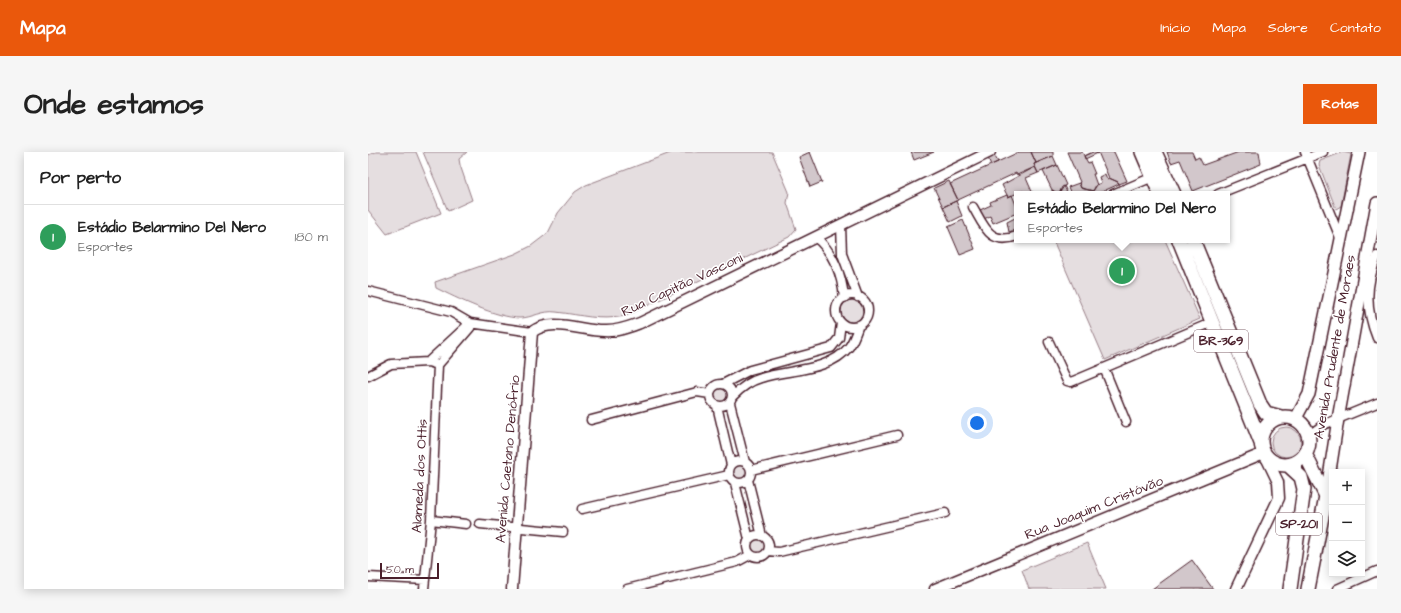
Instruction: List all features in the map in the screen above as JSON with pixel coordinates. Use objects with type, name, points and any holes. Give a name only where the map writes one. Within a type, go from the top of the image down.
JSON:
[{"type":"main road","points":[[1142,152],[1159,191]]},
{"type":"main road","points":[[1155,152],[1173,191]]},
{"type":"main road","name":"Avenida Prudente de Moraes","points":[[1288,418],[1309,394],[1342,241],[1359,152]]},
{"type":"main road","name":"Avenida Prudente de Moraes","points":[[1308,589],[1326,496],[1338,419],[1377,203]]},
{"type":"main road","name":"BR-369","points":[[1180,243],[1213,322],[1248,416],[1263,450]]},
{"type":"main road","name":"BR-369","points":[[1194,243],[1260,404],[1266,413],[1288,418],[1301,424],[1308,436]]},
{"type":"main road","points":[[1263,450],[1263,429],[1274,420],[1288,418]]},
{"type":"main road","points":[[1288,465],[1294,463],[1305,454],[1308,436]]},
{"type":"main road","name":"SP-201","points":[[1263,450],[1275,463],[1288,465],[1301,477],[1304,489],[1290,589]]},
{"type":"main road","name":"Avenida Prudente de Moraes","points":[[1305,454],[1326,496]]},
{"type":"street","name":"Rua Capitão Vasconi","points":[[368,291],[451,312],[472,323],[532,332],[541,326],[554,325],[605,331],[619,330],[640,323],[990,152]]},
{"type":"street","points":[[1225,191],[1306,155],[1323,152]]},
{"type":"street","points":[[1306,155],[1342,241]]},
{"type":"street","points":[[1120,191],[1152,177]]},
{"type":"street","points":[[972,207],[989,234],[999,238],[1014,237]]},
{"type":"street","points":[[717,406],[724,406],[744,386],[760,378],[832,361],[848,348],[859,325],[866,318],[867,313],[865,304],[858,297],[842,254],[841,225]]},
{"type":"street","points":[[815,237],[825,246],[832,257],[842,282],[844,298]]},
{"type":"street","points":[[832,257],[842,254]]},
{"type":"street","points":[[1377,256],[1370,273],[1368,307],[1377,338]]},
{"type":"street","points":[[842,282],[851,278]]},
{"type":"street","points":[[858,297],[848,296],[844,298],[840,301],[836,310],[838,319],[841,323],[850,327],[859,325]]},
{"type":"street","points":[[1049,342],[1069,382],[1213,322]]},
{"type":"street","points":[[428,362],[472,323]]},
{"type":"street","points":[[368,376],[391,364],[428,362],[438,365],[472,323]]},
{"type":"street","points":[[749,539],[735,483],[729,475],[731,465],[717,406],[712,401],[710,394],[713,387],[723,384],[750,370],[831,348],[839,338],[841,323]]},
{"type":"street","name":"Avenida Caetano Denófrio","points":[[512,589],[515,527],[532,332]]},
{"type":"street","name":"Alameda dos Ottis","points":[[424,589],[431,520],[438,365]]},
{"type":"street","points":[[1104,368],[1126,422]]},
{"type":"street","points":[[723,384],[729,386],[744,462],[751,470]]},
{"type":"street","points":[[591,420],[697,392],[710,394]]},
{"type":"street","points":[[1308,436],[1323,425],[1377,404]]},
{"type":"street","points":[[751,470],[897,435]]},
{"type":"street","points":[[1236,589],[1279,498],[1278,482],[1263,450]]},
{"type":"street","name":"Rua Joaquim Cristóvão","points":[[935,589],[1263,450]]},
{"type":"street","points":[[731,465],[738,461],[744,462]]},
{"type":"street","points":[[751,470],[748,480],[762,536]]},
{"type":"street","points":[[582,509],[729,475]]},
{"type":"street","points":[[735,483],[742,484],[748,480]]},
{"type":"street","points":[[627,589],[737,562],[750,555],[760,558],[768,551],[779,552],[945,512]]},
{"type":"street","points":[[431,520],[466,524]]},
{"type":"street","points":[[480,524],[563,532]]},
{"type":"street","points":[[750,555],[746,545],[749,539],[756,535],[762,536],[768,541],[768,551]]},
{"type":"street","points":[[1337,589],[1377,571]]},
{"type":"street","points":[[368,577],[425,580]]},
{"type":"shaded area","points":[[376,152],[416,152],[441,213],[387,234],[368,210],[368,155]]},
{"type":"shaded area","points":[[423,152],[467,152],[459,159],[472,200],[448,211]]},
{"type":"shaded area","points":[[673,152],[772,152],[789,192],[787,203],[796,229],[789,237],[626,316],[599,318],[551,312],[524,318],[511,317],[477,307],[436,288],[435,282],[515,254],[531,246],[548,233],[558,213],[575,192],[586,185]]},
{"type":"shaded area","points":[[1343,152],[1351,154],[1341,206],[1336,209],[1319,165],[1320,161]]},
{"type":"shaded area","points":[[1054,243],[1166,243],[1200,319],[1105,360]]},
{"type":"shaded area","points":[[852,300],[860,303],[863,311],[860,319],[852,322],[844,319],[841,311],[844,303]]},
{"type":"shaded area","points":[[718,388],[724,388],[728,392],[728,398],[724,402],[718,402],[714,398],[714,392]]},
{"type":"shaded area","points":[[1286,427],[1297,431],[1301,442],[1297,453],[1286,457],[1275,453],[1271,442],[1275,431]]},
{"type":"shaded area","points":[[737,465],[743,465],[747,469],[747,475],[743,479],[737,479],[733,475],[733,469]]},
{"type":"shaded area","points":[[755,539],[761,539],[765,543],[765,549],[761,553],[755,553],[751,549],[751,543]]},
{"type":"shaded area","points":[[1087,543],[1106,589],[1029,589],[1022,570]]},
{"type":"building","points":[[810,152],[822,182],[810,187],[799,157]]},
{"type":"building","points":[[911,152],[934,152],[914,160]]},
{"type":"building","points":[[1019,152],[1031,152],[1036,163],[1034,164],[1035,167],[1017,175],[1016,173],[958,200],[950,184]]},
{"type":"building","points":[[1031,152],[1053,152],[1053,156],[1036,163]]},
{"type":"building","points":[[1067,152],[1082,152],[1088,163],[1090,162],[1095,174],[1093,174],[1097,185],[1093,191],[1081,188],[1080,182]]},
{"type":"building","points":[[1093,152],[1098,153],[1085,159],[1084,156]]},
{"type":"building","points":[[1098,152],[1114,152],[1127,181],[1119,184],[1118,182],[1109,178]]},
{"type":"building","points":[[1167,152],[1192,152],[1195,159],[1199,157],[1203,165],[1239,152],[1259,152],[1261,164],[1193,191],[1180,160],[1171,163]]},
{"type":"building","points":[[994,155],[998,162],[991,165],[988,158]]},
{"type":"building","points":[[1053,156],[1057,165],[1038,173],[1034,164]]},
{"type":"building","points":[[1057,165],[1066,185],[1062,187],[1060,191],[1052,190],[1043,171]]},
{"type":"building","points":[[1035,167],[1038,173],[1026,178],[1032,191],[1014,191],[1014,195],[1008,197],[1002,185]]},
{"type":"building","points":[[1105,174],[1107,179],[1109,178],[1118,182],[1119,184],[1104,191],[1093,191],[1096,185],[1101,183],[1099,177]]},
{"type":"building","points":[[949,181],[958,200],[943,207],[934,188]]},
{"type":"building","points":[[1079,183],[1081,188],[1093,191],[1070,191],[1068,187]]},
{"type":"building","points":[[1064,186],[1066,191],[1061,191]]},
{"type":"building","points":[[1007,195],[1008,197],[1012,195],[1014,200],[1014,214],[993,223],[990,216],[984,219],[980,210],[991,205],[990,202]]},
{"type":"building","points":[[956,201],[962,216],[950,222],[943,207]]},
{"type":"building","points":[[1014,218],[1014,230],[1009,232],[1007,222]]},
{"type":"building","points":[[963,220],[975,249],[960,255],[948,227]]},
{"type":"building","points":[[1192,560],[1213,589],[1152,589]]},
{"type":"place","name":"Estádio Belarmino Del Nero","points":[[1122,271]]}]
